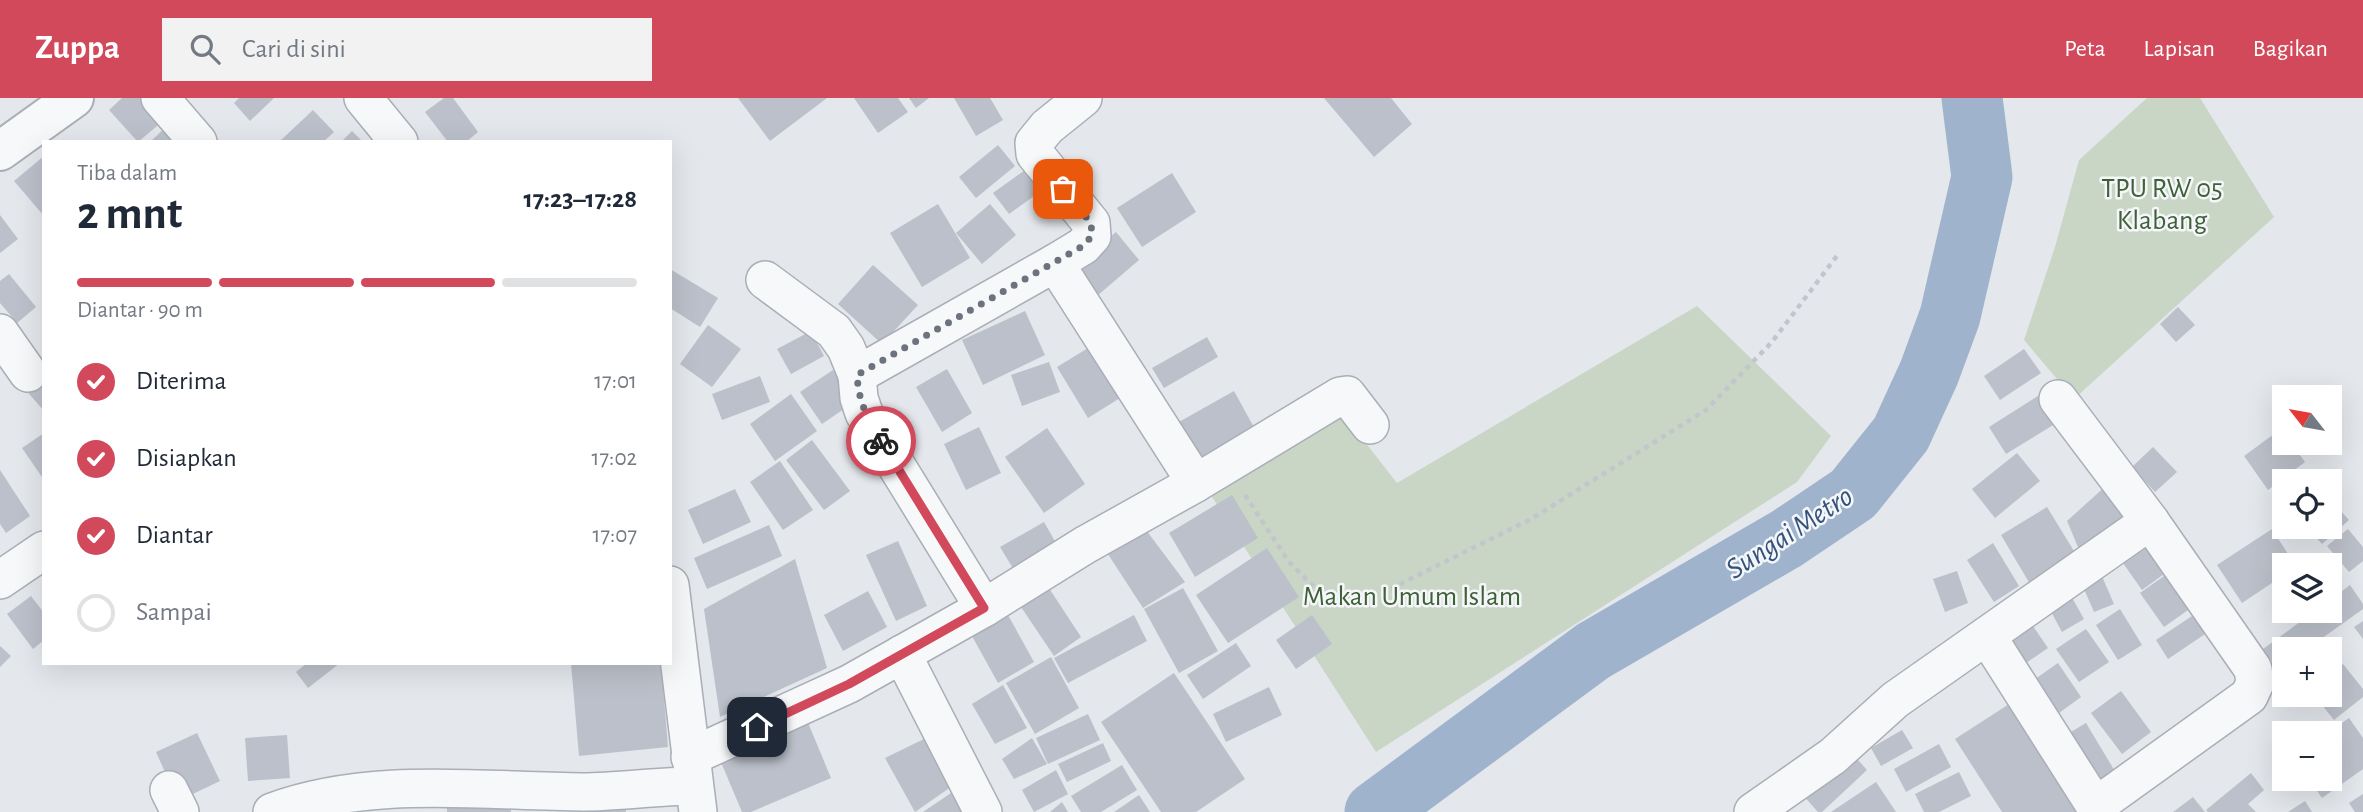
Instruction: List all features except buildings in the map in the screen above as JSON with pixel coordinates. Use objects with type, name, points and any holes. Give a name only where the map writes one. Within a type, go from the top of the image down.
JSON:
[{"type":"street","points":[[0,151],[74,98]]},
{"type":"street","points":[[160,98],[196,140]]},
{"type":"street","points":[[363,98],[397,140]]},
{"type":"street","points":[[857,375],[1055,264],[1083,246],[1092,236],[1091,226],[1035,154],[1034,143],[1047,127],[1083,98]]},
{"type":"street","points":[[1055,264],[1210,474]]},
{"type":"street","points":[[765,280],[834,331],[846,348],[857,375],[859,398],[864,413],[984,608]]},
{"type":"street","points":[[0,333],[28,373]]},
{"type":"street","points":[[272,812],[296,803],[357,792],[403,788],[586,792],[694,785],[849,684],[984,608],[1085,545],[1340,396],[1347,395],[1370,425]]},
{"type":"street","points":[[1987,636],[2098,809],[2249,696],[2255,683],[2253,668],[2150,521],[2057,399]]},
{"type":"street","points":[[1753,812],[1833,756],[1895,700],[2150,521]]},
{"type":"street","points":[[0,580],[42,552]]},
{"type":"street","points":[[672,603],[694,785]]},
{"type":"street","points":[[902,654],[984,812]]},
{"type":"path","points":[[1210,474],[1326,599],[1368,600],[1531,519],[1706,410],[1772,342],[1839,253]]},
{"type":"green space","name":"TPU RW 05 Klabang","points":[[2147,98],[2200,98],[2274,217],[2074,399],[2024,340],[2055,247],[2079,160]]},
{"type":"green space","name":"Makan Umum Islam","points":[[1697,306],[1831,436],[1797,482],[1376,752],[1203,483],[1339,409],[1397,483]]},
{"type":"waterway","name":"Sungai Metro","points":[[1375,812],[1593,651],[1786,539],[1853,494],[1901,434],[1929,373],[1950,316],[1982,177],[1972,98]]},
{"type":"way so far","points":[[881,441],[864,413],[859,398],[857,375],[1083,246],[1092,236],[1091,223],[1063,189]]},
{"type":"route","points":[[757,727],[849,684],[984,608],[881,441]]}]
